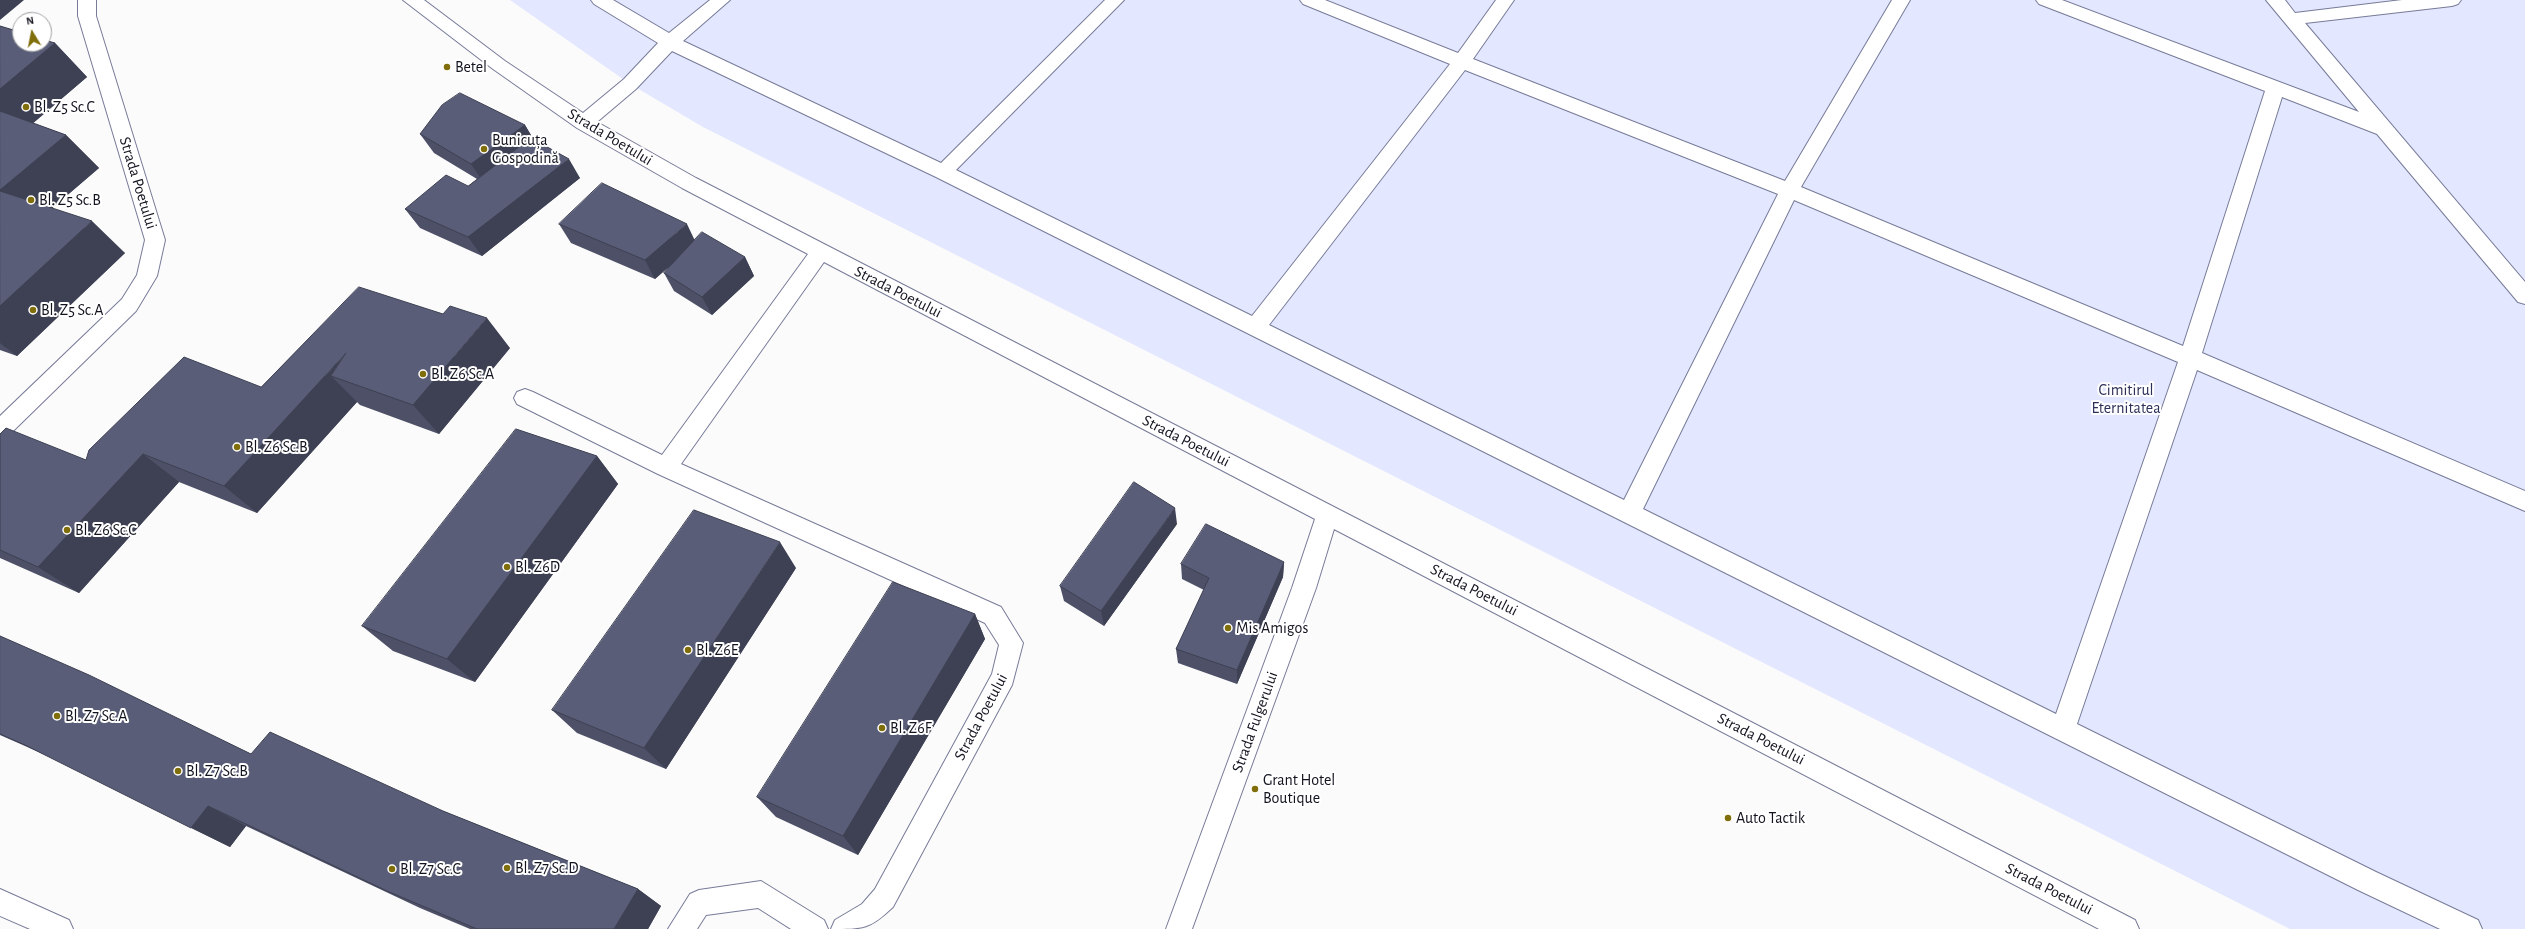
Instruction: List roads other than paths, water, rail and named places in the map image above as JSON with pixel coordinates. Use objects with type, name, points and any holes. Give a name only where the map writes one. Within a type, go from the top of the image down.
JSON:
[{"type":"street","name":"Strada Poetului","points":[[0,430],[129,305],[147,276],[156,240],[87,16],[87,0]]},
{"type":"street","name":"Strada Poetului","points":[[412,0],[499,65],[584,123],[689,184],[2126,929]]},
{"type":"street","points":[[600,0],[670,42],[942,172],[2062,729],[2468,929]]},
{"type":"street","points":[[584,123],[630,84],[670,42],[721,0]]},
{"type":"street","points":[[942,172],[1115,0]]},
{"type":"street","points":[[1309,0],[1460,62],[1788,191],[2190,358],[2525,502]]},
{"type":"street","points":[[1255,327],[1460,62],[1505,0]]},
{"type":"street","points":[[1629,514],[1788,191],[1901,0]]},
{"type":"street","points":[[2045,0],[2275,89],[2385,129]]},
{"type":"street","points":[[2275,0],[2525,296]]},
{"type":"street","points":[[2291,19],[2452,0]]},
{"type":"street","points":[[2062,729],[2190,358],[2275,89]]},
{"type":"street","points":[[666,467],[821,252]]},
{"type":"street","name":"Strada Poetului","points":[[525,398],[666,467],[993,615],[1011,643],[1003,677],[884,898],[871,912],[844,929]]},
{"type":"street","name":"Strada Fulgerului","points":[[1179,929],[1304,588],[1328,514]]},
{"type":"street","points":[[681,929],[699,903],[761,894],[815,929]]},
{"type":"street","points":[[0,902],[56,928]]},
{"type":"place","name":"Betel","points":[[447,67]]},
{"type":"place","name":"Bl. Z5 Sc.C","points":[[26,107]]},
{"type":"place","name":"Bunicuța Gospodină","points":[[484,149]]},
{"type":"place","name":"Bl. Z5 Sc.B","points":[[31,200]]},
{"type":"place","name":"Bl. Z5 Sc.A","points":[[33,310]]},
{"type":"place","name":"Bl. Z6 Sc.A","points":[[423,374]]},
{"type":"place","name":"Bl. Z6 Sc.B","points":[[237,447]]},
{"type":"place","name":"Bl. Z6 Sc.C","points":[[67,530]]},
{"type":"place","name":"Bl. Z6D","points":[[507,567]]},
{"type":"place","name":"Mis Amigos","points":[[1228,628]]},
{"type":"place","name":"Bl. Z6E","points":[[688,650]]},
{"type":"place","name":"Bl. Z7 Sc.A","points":[[57,716]]},
{"type":"place","name":"Bl. Z6F","points":[[882,728]]},
{"type":"place","name":"Bl. Z7 Sc.B","points":[[178,771]]},
{"type":"place","name":"Grant Hotel Boutique","points":[[1255,789]]},
{"type":"place","name":"Auto Tactik","points":[[1728,818]]},
{"type":"place","name":"Bl. Z7 Sc.D","points":[[507,868]]},
{"type":"place","name":"Bl. Z7 Sc.C","points":[[392,869]]},
{"type":"park label","name":"Cimitirul Eternitatea","points":[[2126,399]]}]
